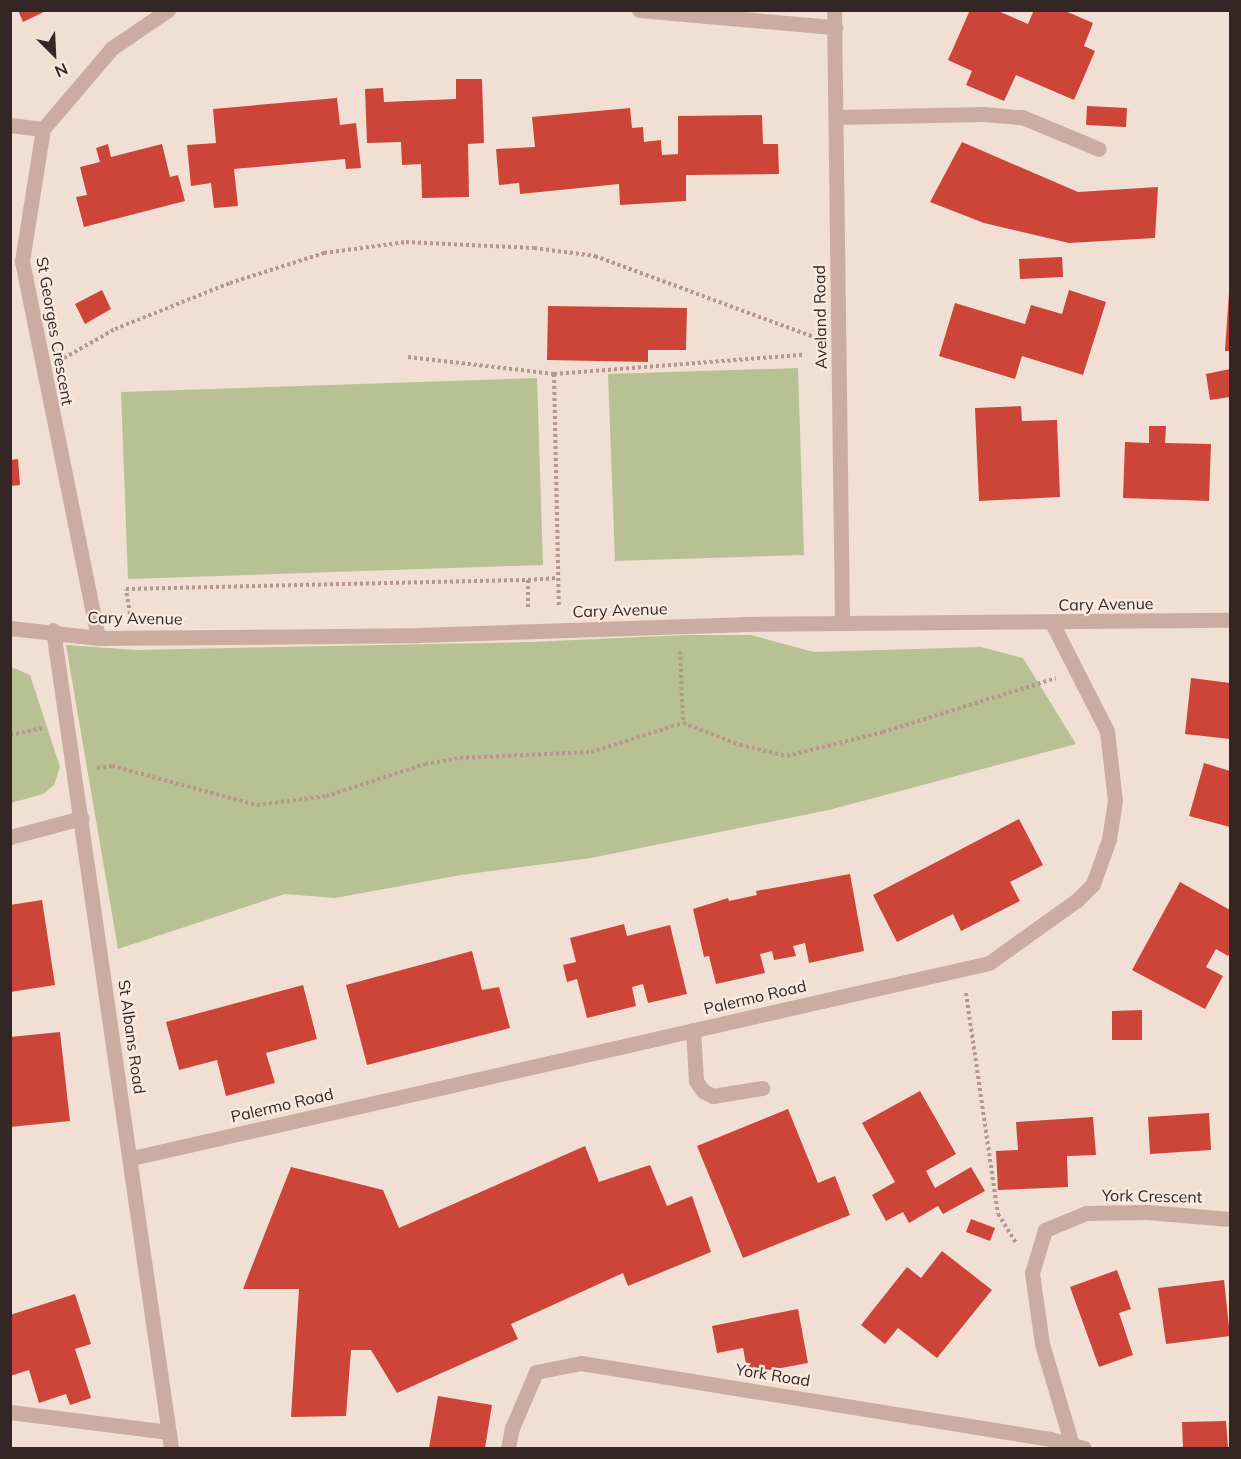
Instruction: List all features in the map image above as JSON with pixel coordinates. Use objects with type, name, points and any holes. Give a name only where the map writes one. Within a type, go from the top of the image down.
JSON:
[{"type":"street","points":[[10,125],[43,129],[112,48],[168,10]]},
{"type":"street","points":[[639,10],[835,27]]},
{"type":"street","name":"Aveland Road","points":[[834,10],[842,623]]},
{"type":"street","points":[[836,117],[984,114],[1022,117],[1099,149]]},
{"type":"street","name":"St Georges Crescent","points":[[43,129],[22,261],[41,368],[98,638]]},
{"type":"street","name":"Cary Avenue","points":[[10,628],[53,630],[98,638],[842,623],[1230,620]]},
{"type":"street","name":"Palermo Road","points":[[132,1158],[989,963],[1077,900],[1093,884],[1109,839],[1115,801],[1107,731],[1052,623]]},
{"type":"street","name":"St Albans Road","points":[[53,630],[132,1158],[171,1449]]},
{"type":"street","points":[[10,837],[82,818]]},
{"type":"street","points":[[693,1030],[696,1081],[703,1091],[713,1096],[762,1088]]},
{"type":"street","name":"York Crescent","points":[[1078,1447],[1042,1344],[1032,1273],[1046,1230],[1086,1213],[1147,1212],[1230,1219]]},
{"type":"street","name":"York Road","points":[[508,1449],[512,1428],[536,1372],[581,1363],[1078,1447]]},
{"type":"street","points":[[10,1412],[170,1432]]},
{"type":"path","points":[[41,368],[114,330],[230,283],[324,253],[406,242],[534,248],[595,256],[655,275],[798,334],[839,342]]},
{"type":"path","points":[[408,357],[554,374],[802,355]]},
{"type":"path","points":[[554,374],[559,630]]},
{"type":"path","points":[[133,637],[126,589],[558,578]]},
{"type":"path","points":[[528,580],[528,631]]},
{"type":"path","points":[[678,626],[683,723]]},
{"type":"path","points":[[75,771],[112,766],[257,805],[326,796],[425,764],[460,758],[591,752],[683,723],[740,745],[787,756],[883,732],[1076,671]]},
{"type":"path","points":[[10,735],[68,723]]},
{"type":"path","points":[[963,969],[998,1214],[1012,1241],[1038,1255]]},
{"type":"green space","points":[[798,368],[804,555],[615,561],[608,374]]},
{"type":"green space","points":[[537,378],[543,565],[128,579],[121,392]]},
{"type":"green space","points":[[685,635],[751,635],[814,652],[981,647],[1023,658],[1076,744],[829,810],[591,858],[461,875],[335,898],[285,894],[118,949],[66,645],[136,650],[530,642]]},
{"type":"green space","points":[[11,667],[30,675],[60,767],[54,785],[43,794],[11,803]]},
{"type":"building","points":[[18,10],[48,10],[23,22]]},
{"type":"building","points":[[970,10],[996,10],[1028,24],[1034,10],[1063,10],[1093,23],[1084,46],[1095,51],[1074,100],[1016,75],[1004,101],[966,85],[972,71],[948,60]]},
{"type":"building","points":[[456,79],[482,79],[484,143],[468,144],[469,197],[422,198],[421,164],[402,165],[401,142],[367,143],[365,89],[383,88],[384,102],[456,99]]},
{"type":"building","points":[[337,98],[340,125],[356,123],[361,168],[346,169],[345,159],[234,169],[238,206],[214,208],[211,183],[191,186],[187,145],[216,143],[213,109]]},
{"type":"building","points":[[1087,106],[1127,108],[1126,127],[1086,125]]},
{"type":"building","points":[[630,108],[632,128],[643,127],[644,142],[661,140],[662,155],[678,154],[678,116],[762,115],[763,144],[778,144],[779,174],[686,175],[686,201],[620,205],[619,184],[520,194],[519,183],[499,185],[496,149],[535,147],[532,117]]},
{"type":"building","points":[[962,142],[1078,192],[1158,187],[1155,238],[1069,243],[984,223],[930,202]]},
{"type":"building","points":[[108,144],[111,157],[162,144],[170,177],[178,175],[185,201],[84,227],[76,197],[87,195],[80,167],[100,162],[96,148]]},
{"type":"building","points":[[1062,257],[1063,277],[1020,279],[1019,259]]},
{"type":"building","points":[[102,290],[111,309],[85,324],[75,304]]},
{"type":"building","points":[[1069,290],[1106,302],[1083,375],[1022,356],[1015,379],[939,356],[955,303],[1025,324],[1031,305],[1062,314]]},
{"type":"building","points":[[1229,293],[1230,351],[1225,351]]},
{"type":"building","points":[[548,306],[687,308],[686,350],[648,350],[648,362],[547,360]]},
{"type":"building","points":[[1230,369],[1230,397],[1210,400],[1206,374]]},
{"type":"building","points":[[1021,406],[1022,421],[1057,420],[1060,497],[979,501],[975,408]]},
{"type":"building","points":[[1149,426],[1166,426],[1165,443],[1211,444],[1209,501],[1123,498],[1125,442],[1149,443]]},
{"type":"building","points":[[18,459],[20,485],[10,486],[10,460]]},
{"type":"building","points":[[1191,678],[1230,683],[1230,739],[1185,734]]},
{"type":"building","points":[[1204,763],[1230,771],[1230,827],[1189,816]]},
{"type":"building","points":[[1019,819],[1043,865],[1010,882],[1020,901],[961,931],[953,914],[897,942],[873,895]]},
{"type":"building","points":[[850,874],[864,951],[809,963],[805,943],[793,946],[796,956],[774,960],[772,951],[760,954],[765,973],[716,984],[709,956],[704,957],[693,909],[728,898],[729,901],[757,895],[756,891]]},
{"type":"building","points":[[1180,882],[1230,910],[1230,952],[1228,956],[1216,949],[1206,967],[1223,976],[1205,1009],[1132,970]]},
{"type":"building","points":[[42,900],[55,985],[10,992],[10,905]]},
{"type":"building","points":[[624,924],[627,936],[670,925],[687,994],[648,1003],[643,984],[632,987],[636,1006],[587,1018],[577,979],[567,982],[563,965],[576,962],[570,938]]},
{"type":"building","points":[[472,951],[482,990],[499,987],[510,1028],[367,1065],[346,985]]},
{"type":"building","points":[[303,985],[317,1039],[266,1053],[275,1083],[226,1096],[217,1060],[179,1070],[166,1022]]},
{"type":"building","points":[[1142,1010],[1142,1040],[1112,1040],[1112,1011]]},
{"type":"building","points":[[60,1032],[70,1121],[10,1127],[10,1037]]},
{"type":"building","points":[[920,1091],[956,1154],[926,1171],[935,1188],[971,1167],[985,1191],[943,1214],[938,1206],[909,1223],[903,1212],[886,1221],[872,1195],[895,1182],[862,1123]]},
{"type":"building","points":[[788,1109],[818,1183],[835,1176],[850,1215],[743,1258],[697,1146]]},
{"type":"building","points":[[1209,1113],[1211,1150],[1150,1154],[1148,1117]]},
{"type":"building","points":[[1093,1117],[1096,1155],[1067,1156],[1068,1187],[998,1190],[996,1151],[1018,1150],[1016,1122]]},
{"type":"building","points":[[585,1146],[599,1182],[650,1165],[667,1206],[692,1196],[711,1252],[628,1286],[623,1273],[511,1324],[518,1339],[397,1393],[371,1350],[351,1350],[346,1416],[291,1417],[299,1289],[243,1289],[291,1167],[383,1190],[399,1228]]},
{"type":"building","points":[[971,1219],[995,1228],[990,1241],[966,1232]]},
{"type":"building","points":[[942,1251],[992,1290],[937,1358],[898,1328],[885,1344],[861,1325],[907,1267],[921,1278]]},
{"type":"building","points":[[1117,1270],[1131,1309],[1119,1313],[1133,1355],[1099,1367],[1070,1287]]},
{"type":"building","points":[[1224,1280],[1230,1336],[1166,1344],[1158,1288]]},
{"type":"building","points":[[75,1294],[91,1344],[75,1349],[91,1398],[70,1405],[66,1394],[39,1403],[29,1370],[10,1376],[10,1315]]},
{"type":"building","points":[[798,1309],[808,1363],[748,1374],[743,1348],[717,1353],[712,1326]]},
{"type":"building","points":[[438,1396],[492,1405],[485,1448],[429,1448]]},
{"type":"building","points":[[1226,1421],[1228,1448],[1183,1448],[1182,1422]]}]
